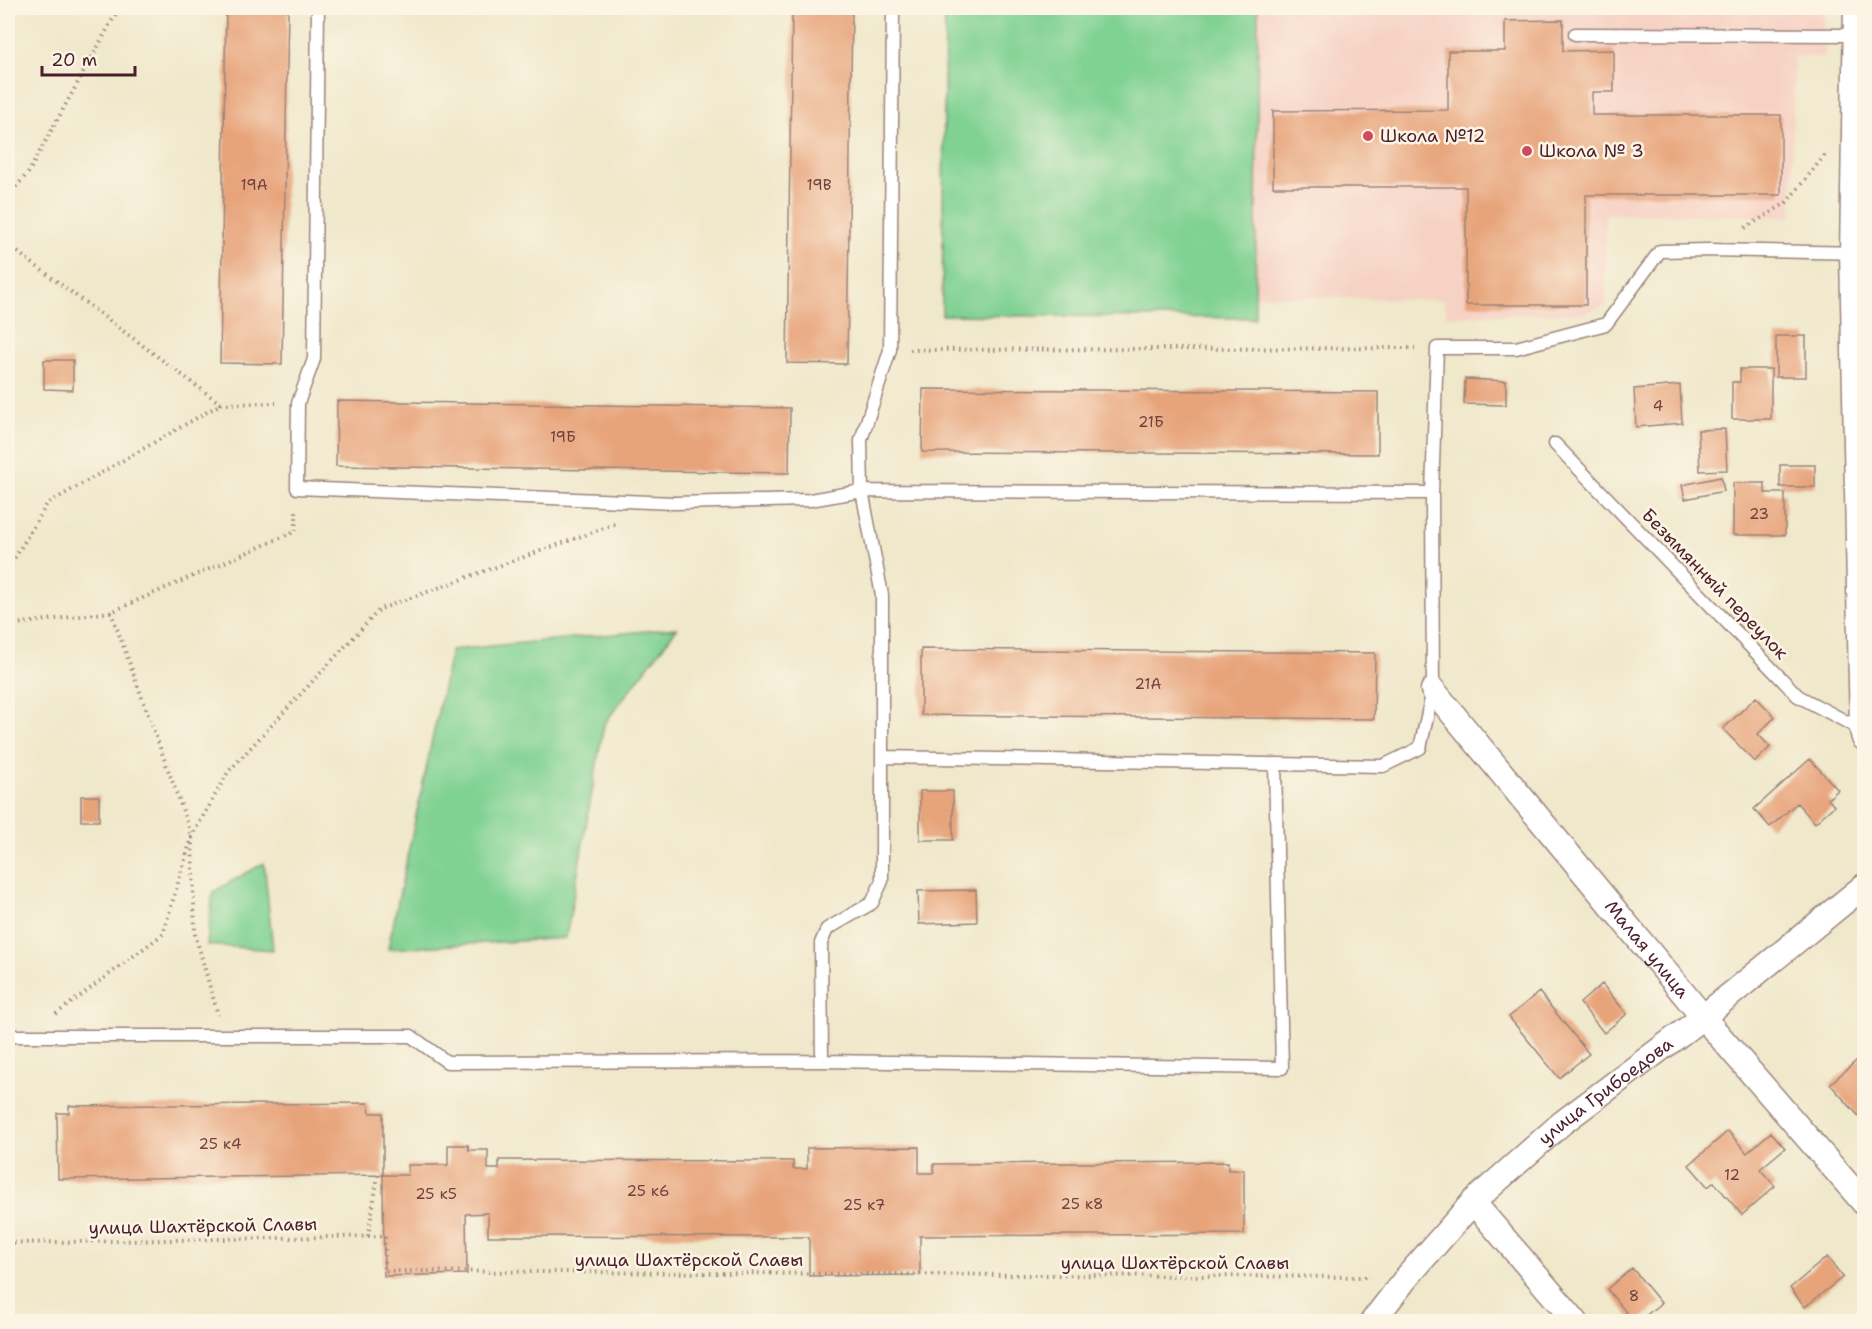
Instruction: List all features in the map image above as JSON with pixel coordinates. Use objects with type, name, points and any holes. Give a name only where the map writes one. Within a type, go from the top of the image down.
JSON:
[{"type":"street","points":[[1856,8],[1863,734]]},
{"type":"street","name":"Малая улица","points":[[1433,690],[1703,1017],[1864,1203]]},
{"type":"street","name":"улица Грибоедова","points":[[1372,1322],[1407,1277],[1473,1202],[1562,1123],[1703,1017],[1864,886]]},
{"type":"street","points":[[1473,1202],[1576,1322]]},
{"type":"lane","points":[[318,8],[314,359],[298,403],[297,488],[674,503],[810,500],[862,491],[1432,493]]},
{"type":"lane","points":[[822,1060],[820,943],[827,929],[872,903],[882,881],[882,595],[862,491],[861,440],[890,350],[893,8]]},
{"type":"lane","points":[[1575,34],[1856,35]]},
{"type":"lane","points":[[882,757],[1383,766],[1420,748],[1433,690],[1432,493],[1437,348],[1516,348],[1606,324],[1660,251],[1858,253]]},
{"type":"lane","name":"Безымянный переулок","points":[[1555,444],[1798,696],[1863,734]]},
{"type":"lane","points":[[8,1036],[411,1036],[447,1062],[822,1060],[1282,1068],[1275,764]]},
{"type":"path","points":[[8,196],[28,172],[119,8]]},
{"type":"path","points":[[1708,250],[1786,203],[1827,153]]},
{"type":"path","points":[[8,245],[221,404]]},
{"type":"path","points":[[890,350],[1437,348]]},
{"type":"path","points":[[8,569],[46,504],[221,404],[298,403]]},
{"type":"path","points":[[27,1036],[163,934],[192,836],[228,772],[380,609],[619,522]]},
{"type":"path","points":[[8,625],[111,612],[296,531]]},
{"type":"path","points":[[111,612],[192,836],[195,934],[224,1036]]},
{"type":"path","points":[[368,1236],[378,1175]]},
{"type":"path","name":"улица Шахтёрской Славы","points":[[8,1243],[385,1236],[384,1271],[1407,1277]]},
{"type":"shaded area","name":"Школа №12","points":[[945,8],[1825,8],[1825,57],[1794,57],[1792,217],[1605,214],[1606,305],[1584,313],[1447,316],[1444,300],[1256,296],[1255,318],[942,315]]},
{"type":"green space","points":[[945,8],[1258,8],[1255,318],[942,315]]},
{"type":"green space","points":[[677,628],[604,724],[566,938],[388,949],[451,650]]},
{"type":"green space","points":[[264,863],[273,950],[207,945],[213,892]]},
{"type":"building","points":[[226,8],[288,8],[282,364],[220,363]]},
{"type":"building","points":[[792,8],[852,8],[847,364],[787,363]]},
{"type":"building","name":"Школа № 3","points":[[1563,20],[1563,51],[1614,50],[1614,92],[1592,92],[1592,115],[1781,115],[1781,195],[1586,195],[1586,305],[1466,305],[1466,187],[1273,187],[1273,111],[1448,110],[1448,51],[1505,51],[1505,21]]},
{"type":"building","points":[[1776,336],[1806,336],[1806,377],[1776,377]]},
{"type":"building","points":[[44,360],[73,360],[73,390],[44,389]]},
{"type":"building","points":[[1740,369],[1771,369],[1771,419],[1732,419],[1732,382],[1740,382]]},
{"type":"building","points":[[1465,379],[1506,381],[1506,405],[1464,404]]},
{"type":"building","points":[[1680,385],[1682,423],[1636,427],[1634,389]]},
{"type":"building","points":[[923,389],[1378,392],[1378,454],[922,452]]},
{"type":"building","points":[[337,401],[790,408],[789,473],[336,466]]},
{"type":"building","points":[[1725,429],[1727,470],[1700,471],[1698,430]]},
{"type":"building","points":[[1780,465],[1815,465],[1815,487],[1780,487]]},
{"type":"building","points":[[1721,477],[1724,491],[1685,499],[1682,485]]},
{"type":"building","points":[[1733,483],[1765,483],[1765,493],[1785,493],[1785,535],[1733,535]]},
{"type":"building","points":[[921,649],[1375,653],[1374,719],[921,715]]},
{"type":"building","points":[[1756,697],[1775,717],[1758,734],[1770,747],[1755,762],[1723,729]]},
{"type":"building","points":[[1810,759],[1838,790],[1828,799],[1834,806],[1815,823],[1797,803],[1770,827],[1754,809]]},
{"type":"building","points":[[920,791],[953,791],[953,840],[920,840]]},
{"type":"building","points":[[81,796],[99,796],[99,821],[81,821]]},
{"type":"building","points":[[976,890],[977,922],[919,924],[918,891]]},
{"type":"building","points":[[1602,984],[1627,1014],[1604,1033],[1580,1003]]},
{"type":"building","points":[[1539,992],[1589,1054],[1559,1078],[1509,1017]]},
{"type":"building","points":[[1864,1054],[1864,1122],[1830,1084]]},
{"type":"building","points":[[368,1103],[370,1113],[383,1113],[383,1175],[58,1179],[57,1113],[69,1113],[69,1106]]},
{"type":"building","points":[[1728,1131],[1747,1153],[1771,1132],[1785,1148],[1760,1169],[1775,1186],[1742,1215],[1714,1182],[1708,1187],[1689,1165]]},
{"type":"building","points":[[448,1145],[468,1145],[469,1150],[488,1150],[488,1169],[499,1169],[499,1160],[793,1161],[793,1169],[807,1169],[807,1148],[919,1147],[919,1173],[934,1173],[934,1164],[1228,1162],[1228,1170],[1244,1170],[1244,1234],[920,1236],[920,1275],[809,1276],[809,1237],[488,1236],[488,1213],[466,1214],[467,1274],[384,1276],[383,1175],[408,1175],[408,1165],[448,1165]]},
{"type":"building","points":[[1827,1257],[1843,1277],[1805,1307],[1790,1288]]},
{"type":"building","points":[[1632,1268],[1661,1303],[1638,1322],[1634,1322],[1607,1289]]},
{"type":"place","name":"Школа №12","points":[[1368,136]]},
{"type":"place","name":"Школа № 3","points":[[1527,151]]}]
